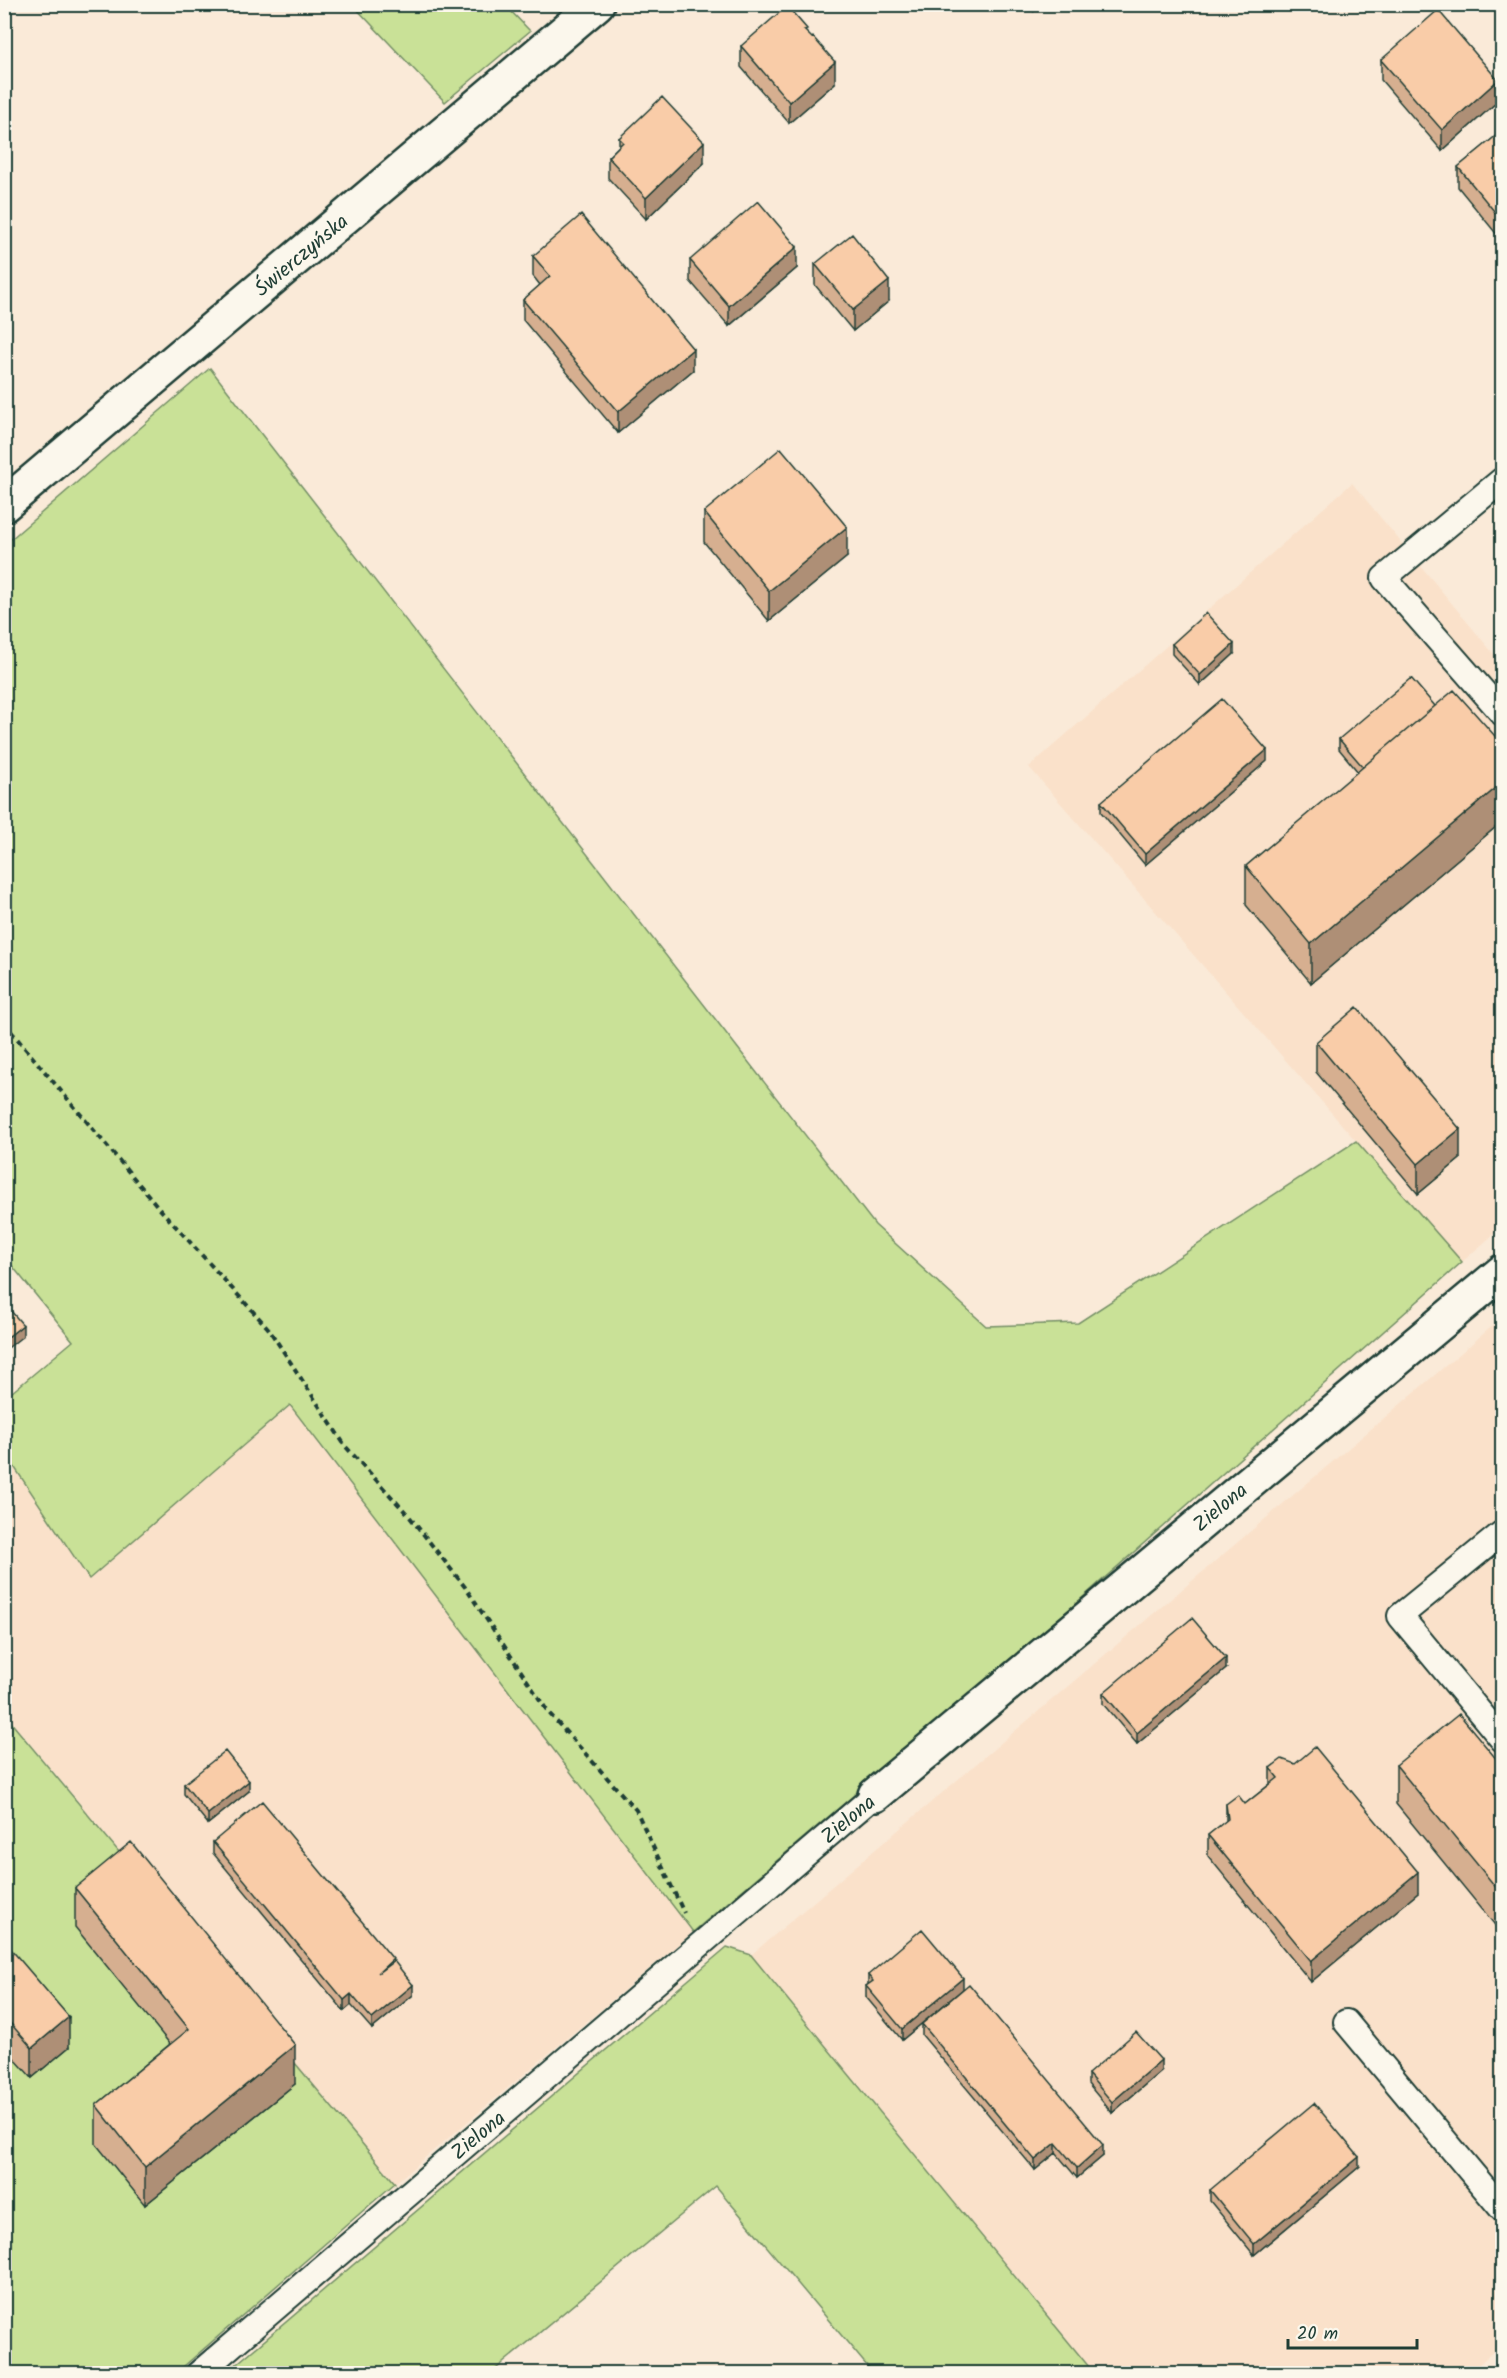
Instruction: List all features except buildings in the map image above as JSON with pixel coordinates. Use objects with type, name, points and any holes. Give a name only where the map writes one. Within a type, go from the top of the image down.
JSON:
[{"type":"street","name":"Świerczyńska","points":[[4,505],[597,4]]},
{"type":"street","name":"Zielona","points":[[875,1795],[1503,1272]]},
{"type":"lane","points":[[1503,480],[1384,578],[1503,713]]},
{"type":"lane","points":[[1503,1533],[1400,1616],[1503,1739]]},
{"type":"lane","name":"Zielona","points":[[198,2373],[875,1795]]},
{"type":"lane","points":[[1346,2022],[1503,2209]]},
{"type":"path","points":[[4,1023],[159,1208],[268,1328],[346,1447],[409,1516],[465,1587],[548,1712],[636,1810],[700,1945]]},
{"type":"shaded area","points":[[1352,483],[1502,664],[1502,1227],[1462,1262],[1029,767]]},
{"type":"shaded area","points":[[1502,1318],[1502,2344],[1469,2373],[1094,2373],[751,1955]]},
{"type":"shaded area","points":[[290,1405],[693,1932],[395,2183],[5,1714],[4,1453],[89,1579]]},
{"type":"green space","points":[[353,5],[505,5],[530,31],[445,102]]},
{"type":"green space","points":[[210,368],[875,1225],[986,1326],[1078,1323],[1356,1141],[1462,1262],[987,1682],[693,1932],[290,1405],[89,1579],[5,1453],[5,1398],[73,1341],[5,1257],[4,545]]},
{"type":"green space","points":[[4,1714],[395,2183],[176,2373],[5,2373]]},
{"type":"green space","points":[[727,1947],[751,1955],[1094,2373],[873,2373],[716,2186],[491,2373],[226,2373]]}]
